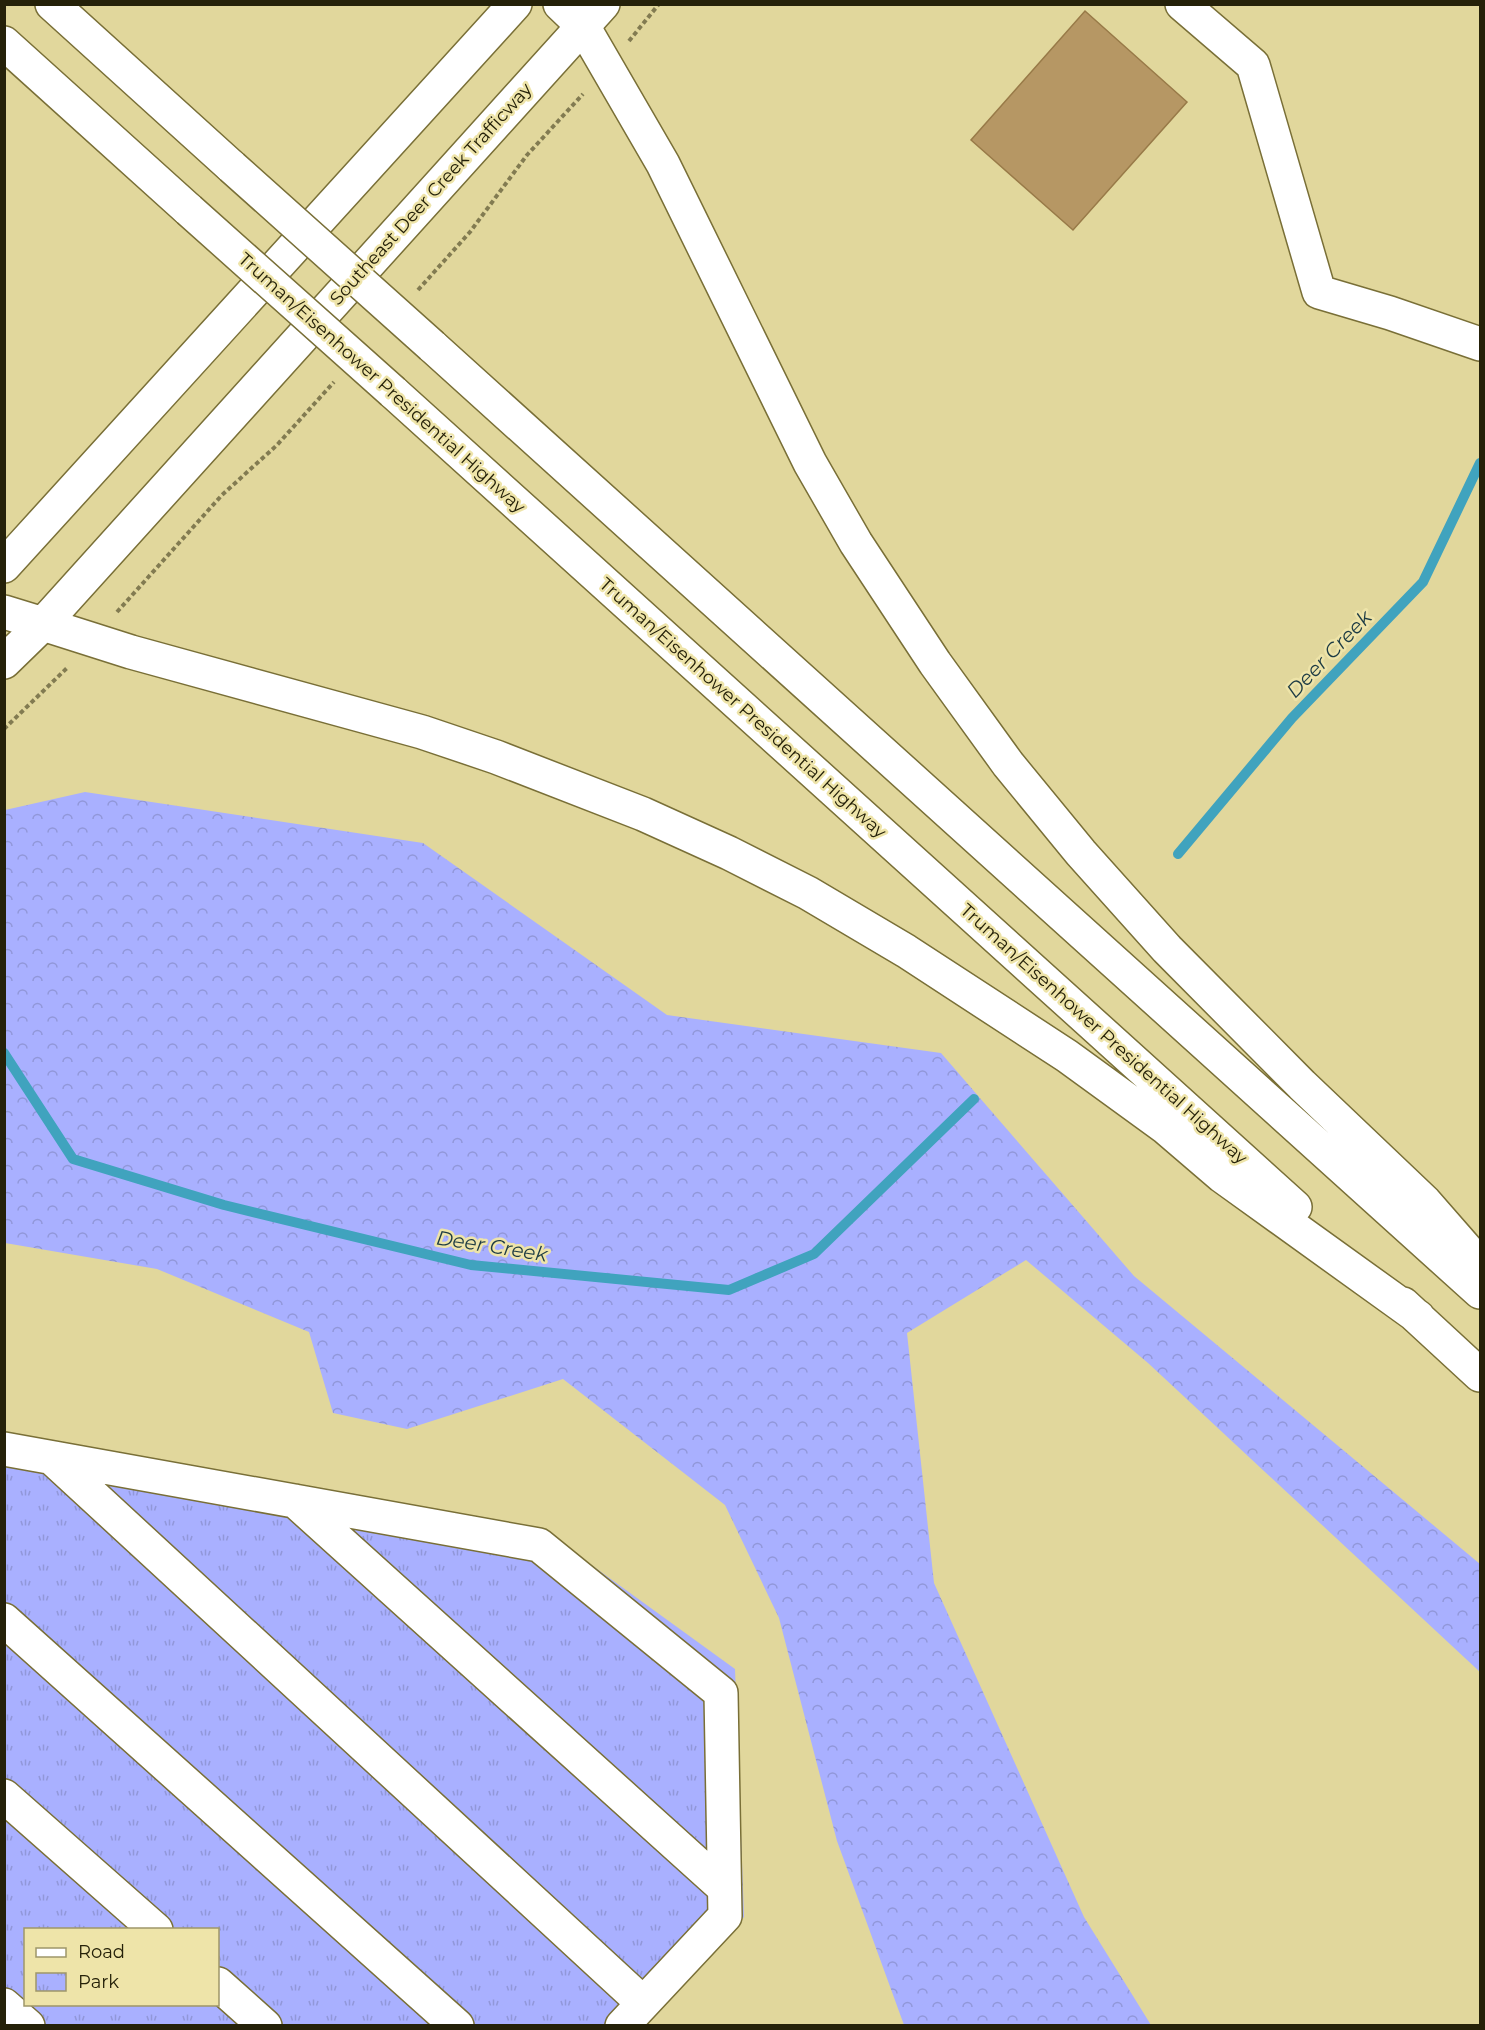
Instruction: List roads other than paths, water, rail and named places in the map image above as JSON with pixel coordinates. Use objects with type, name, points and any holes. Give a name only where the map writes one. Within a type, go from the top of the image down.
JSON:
[{"type":"main road","points":[[52,4],[1480,1292]]},
{"type":"main road","points":[[4,567],[515,4]]},
{"type":"main road","points":[[1182,4],[1253,65],[1319,292],[1390,313],[1480,344]]},
{"type":"main road","points":[[582,12],[663,164],[810,464],[862,554],[935,663],[1008,764],[1081,853],[1167,949],[1302,1085],[1425,1202],[1480,1265]]},
{"type":"main road","name":"Southeast Deer Creek Trafficway","points":[[4,662],[43,624],[582,12]]},
{"type":"main road","name":"Truman/Eisenhower Presidential Highway","points":[[4,43],[1480,1375]]},
{"type":"main road","points":[[4,612],[131,652],[422,732],[496,757],[632,810],[729,853],[808,893],[906,951],[1068,1056],[1166,1128],[1222,1176],[1418,1317]]},
{"type":"main road","points":[[4,1449],[539,1545],[721,1694],[724,1916],[633,2014],[52,1458]]},
{"type":"main road","points":[[295,1501],[724,1888]]},
{"type":"main road","points":[[4,1620],[457,2025]]},
{"type":"main road","points":[[4,1796],[155,1928]]},
{"type":"main road","points":[[219,1985],[265,2025]]},
{"type":"main road","points":[[4,2005],[28,2025]]},
{"type":"waterway","name":"Deer Creek","points":[[1178,854],[1292,718],[1423,582],[1480,463]]},
{"type":"waterway","name":"Deer Creek","points":[[4,1053],[73,1159],[224,1205],[471,1265],[729,1290],[814,1254],[974,1099]]}]
